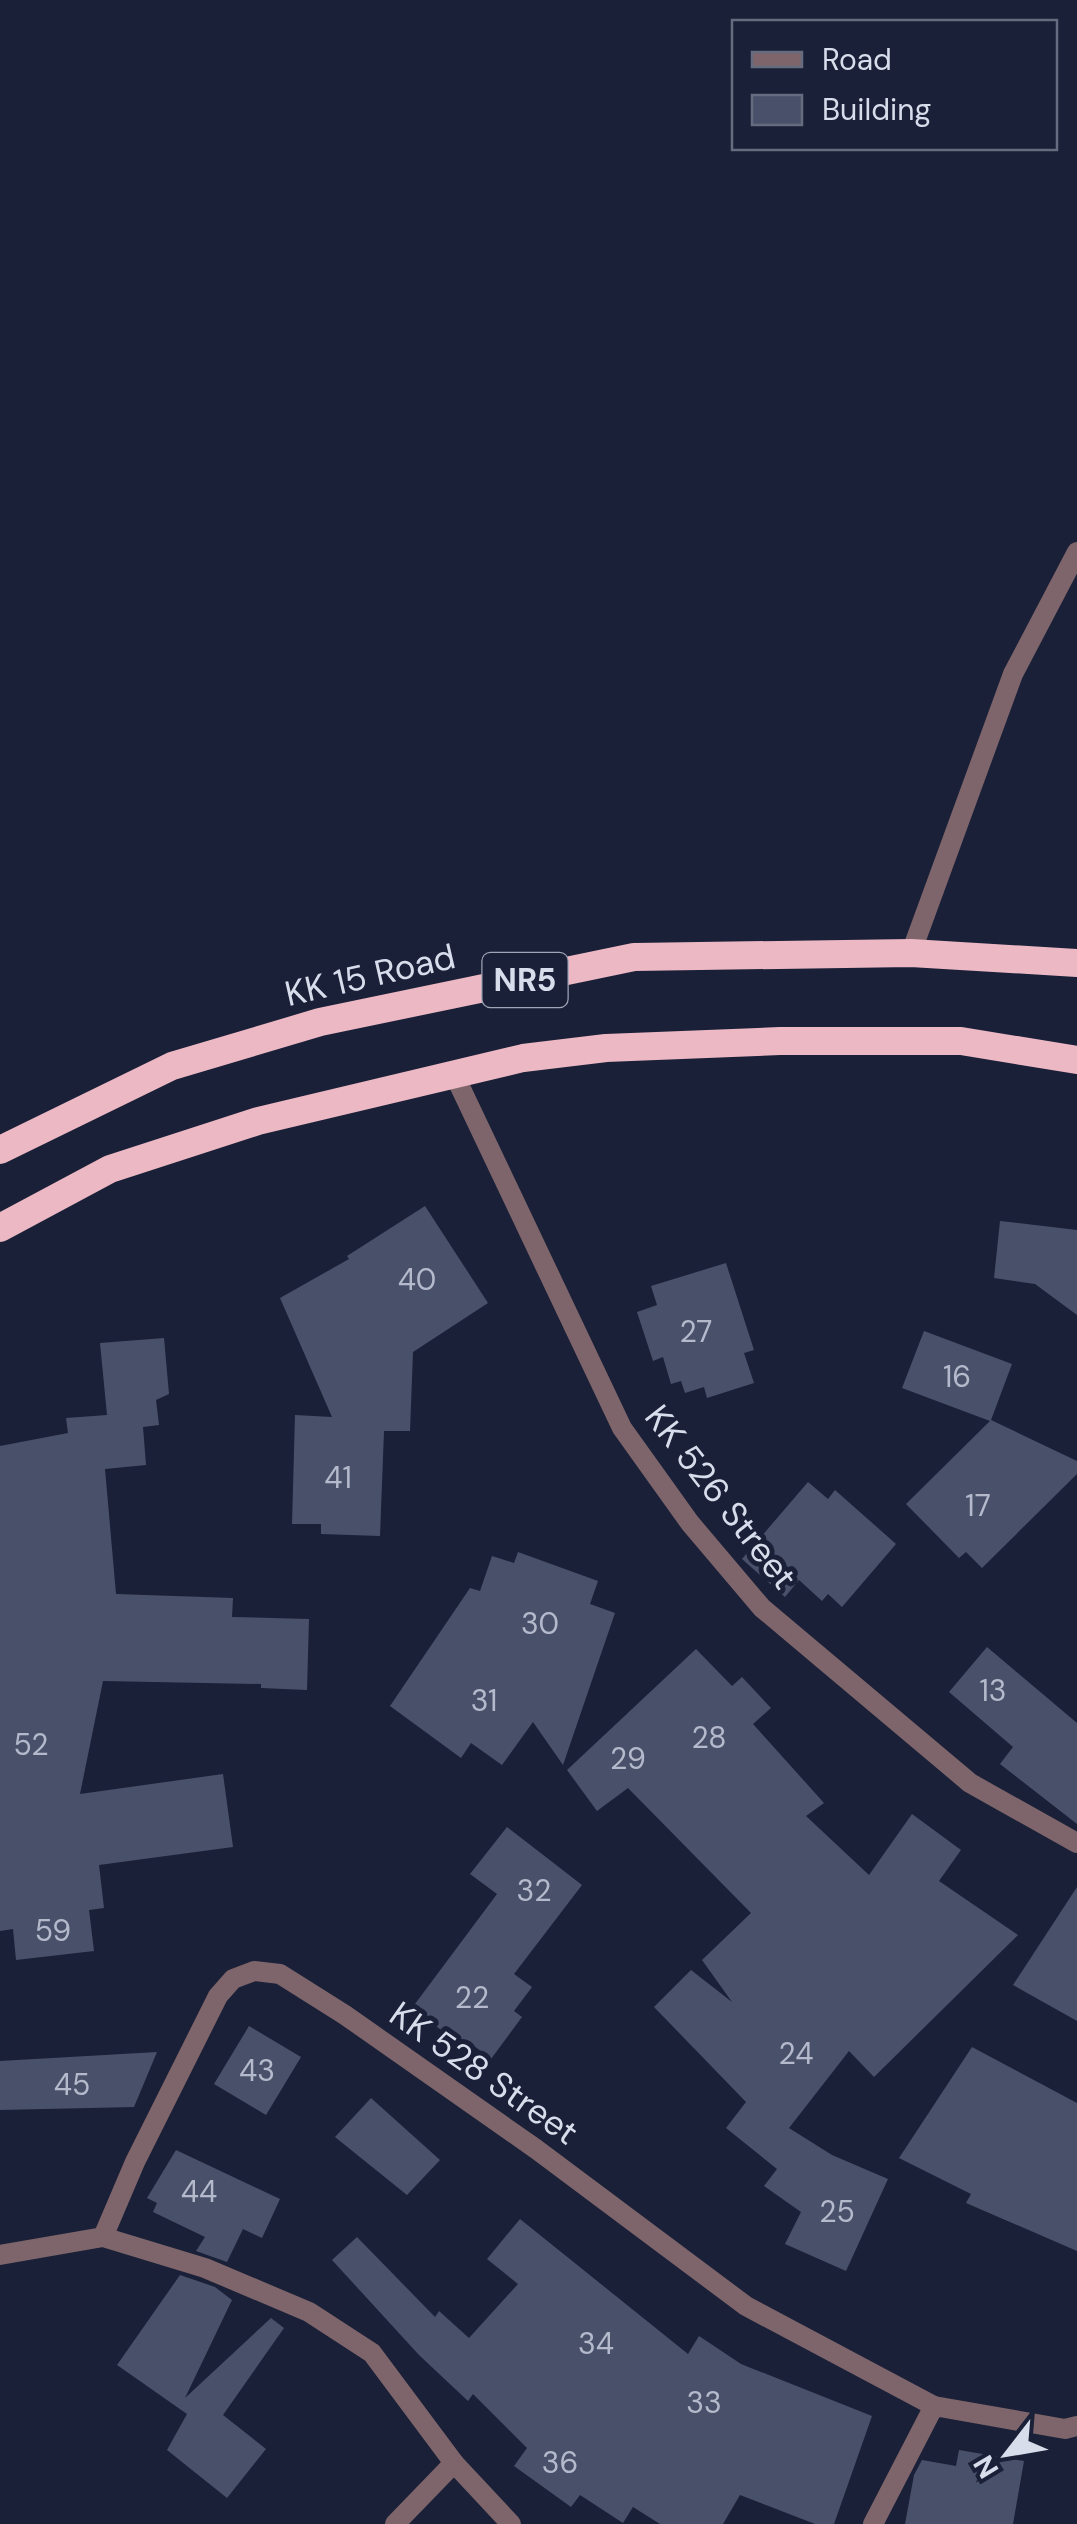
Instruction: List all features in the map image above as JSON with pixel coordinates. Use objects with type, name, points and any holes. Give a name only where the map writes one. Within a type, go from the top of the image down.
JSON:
[{"type":"highway","name":"KK 15 Road","points":[[0,1150],[172,1066],[338,1018],[634,957],[912,953],[1077,964]]},
{"type":"highway","name":"NR5","points":[[0,1228],[110,1169],[258,1121],[523,1058],[606,1048],[780,1041],[960,1041],[1077,1060]]},
{"type":"street","points":[[912,953],[1012,674],[1077,552]]},
{"type":"street","name":"KK 526 Street","points":[[454,1074],[622,1428],[690,1523],[762,1608],[970,1782],[1077,1843]]},
{"type":"street","name":"KK 528 Street","points":[[103,2236],[218,1996],[233,1979],[254,1971],[280,1974],[345,2014],[536,2149],[746,2306],[934,2406],[1065,2430],[1077,2426]]},
{"type":"street","points":[[0,2255],[103,2236],[205,2268],[309,2312],[372,2354],[454,2463],[511,2524]]},
{"type":"street","points":[[873,2524],[934,2406]]},
{"type":"street","points":[[395,2524],[454,2463]]},
{"type":"building","points":[[425,1206],[488,1303],[413,1352],[410,1431],[384,1431],[380,1536],[321,1534],[321,1524],[292,1524],[295,1415],[332,1417],[280,1298],[349,1259],[347,1256]]},
{"type":"building","points":[[1000,1221],[1077,1230],[1077,1315],[1035,1284],[994,1278]]},
{"type":"building","points":[[726,1263],[754,1350],[744,1353],[754,1383],[707,1398],[704,1387],[685,1393],[681,1381],[671,1384],[663,1357],[653,1361],[637,1312],[657,1305],[651,1286]]},
{"type":"building","points":[[924,1331],[1012,1364],[991,1420],[1077,1461],[1077,1474],[982,1568],[966,1552],[959,1558],[906,1504],[990,1421],[902,1388]]},
{"type":"building","points":[[164,1338],[169,1394],[156,1400],[159,1425],[143,1427],[146,1465],[105,1469],[116,1594],[233,1598],[232,1617],[309,1619],[307,1690],[261,1688],[261,1684],[103,1681],[80,1794],[223,1774],[233,1847],[99,1865],[104,1908],[89,1910],[94,1951],[16,1960],[13,1929],[0,1931],[0,1446],[68,1433],[66,1418],[107,1415],[100,1343]]},
{"type":"building","points":[[808,1482],[828,1499],[835,1490],[896,1544],[842,1607],[828,1594],[822,1601],[799,1580],[785,1597],[742,1559]]},
{"type":"building","points":[[518,1552],[598,1581],[590,1604],[615,1613],[563,1765],[533,1722],[502,1765],[471,1743],[461,1758],[390,1706],[470,1588],[480,1591],[492,1556],[514,1563]]},
{"type":"building","points":[[987,1647],[1077,1723],[1077,1824],[1000,1764],[1013,1747],[949,1692]]},
{"type":"building","points":[[696,1649],[732,1686],[742,1677],[771,1708],[753,1724],[824,1803],[806,1816],[869,1875],[912,1814],[961,1850],[939,1881],[1018,1935],[874,2077],[849,2051],[789,2128],[832,2155],[888,2179],[846,2271],[785,2244],[801,2212],[764,2186],[777,2169],[726,2128],[746,2102],[654,2007],[691,1970],[732,2002],[702,1960],[751,1913],[628,1788],[597,1811],[567,1770]]},
{"type":"building","points":[[507,1827],[582,1885],[514,1974],[532,1987],[514,2011],[522,2017],[491,2059],[469,2042],[465,2048],[412,2008],[497,1894],[470,1874]]},
{"type":"building","points":[[1077,1887],[1077,2021],[1013,1985]]},
{"type":"building","points":[[249,2026],[301,2057],[266,2115],[214,2084]]},
{"type":"building","points":[[972,2047],[1077,2103],[1077,2251],[966,2203],[971,2194],[899,2158]]},
{"type":"building","points":[[157,2052],[134,2107],[0,2110],[0,2061]]},
{"type":"building","points":[[371,2098],[440,2160],[407,2195],[335,2137]]},
{"type":"building","points":[[176,2150],[280,2199],[262,2238],[243,2229],[227,2262],[196,2251],[205,2237],[153,2212],[157,2203],[147,2198]]},
{"type":"building","points":[[520,2219],[688,2354],[699,2336],[741,2364],[872,2416],[834,2524],[815,2524],[740,2495],[723,2524],[660,2524],[633,2507],[623,2523],[580,2495],[571,2507],[514,2466],[527,2448],[473,2394],[468,2401],[419,2355],[332,2260],[357,2237],[435,2317],[439,2311],[469,2338],[518,2284],[487,2259]]},
{"type":"building","points":[[180,2275],[215,2287],[232,2300],[185,2398],[271,2318],[284,2328],[223,2415],[266,2449],[227,2498],[167,2450],[187,2414],[117,2365]]},
{"type":"building","points":[[959,2450],[1024,2461],[1013,2524],[905,2524],[914,2475],[922,2460],[956,2466]]}]
